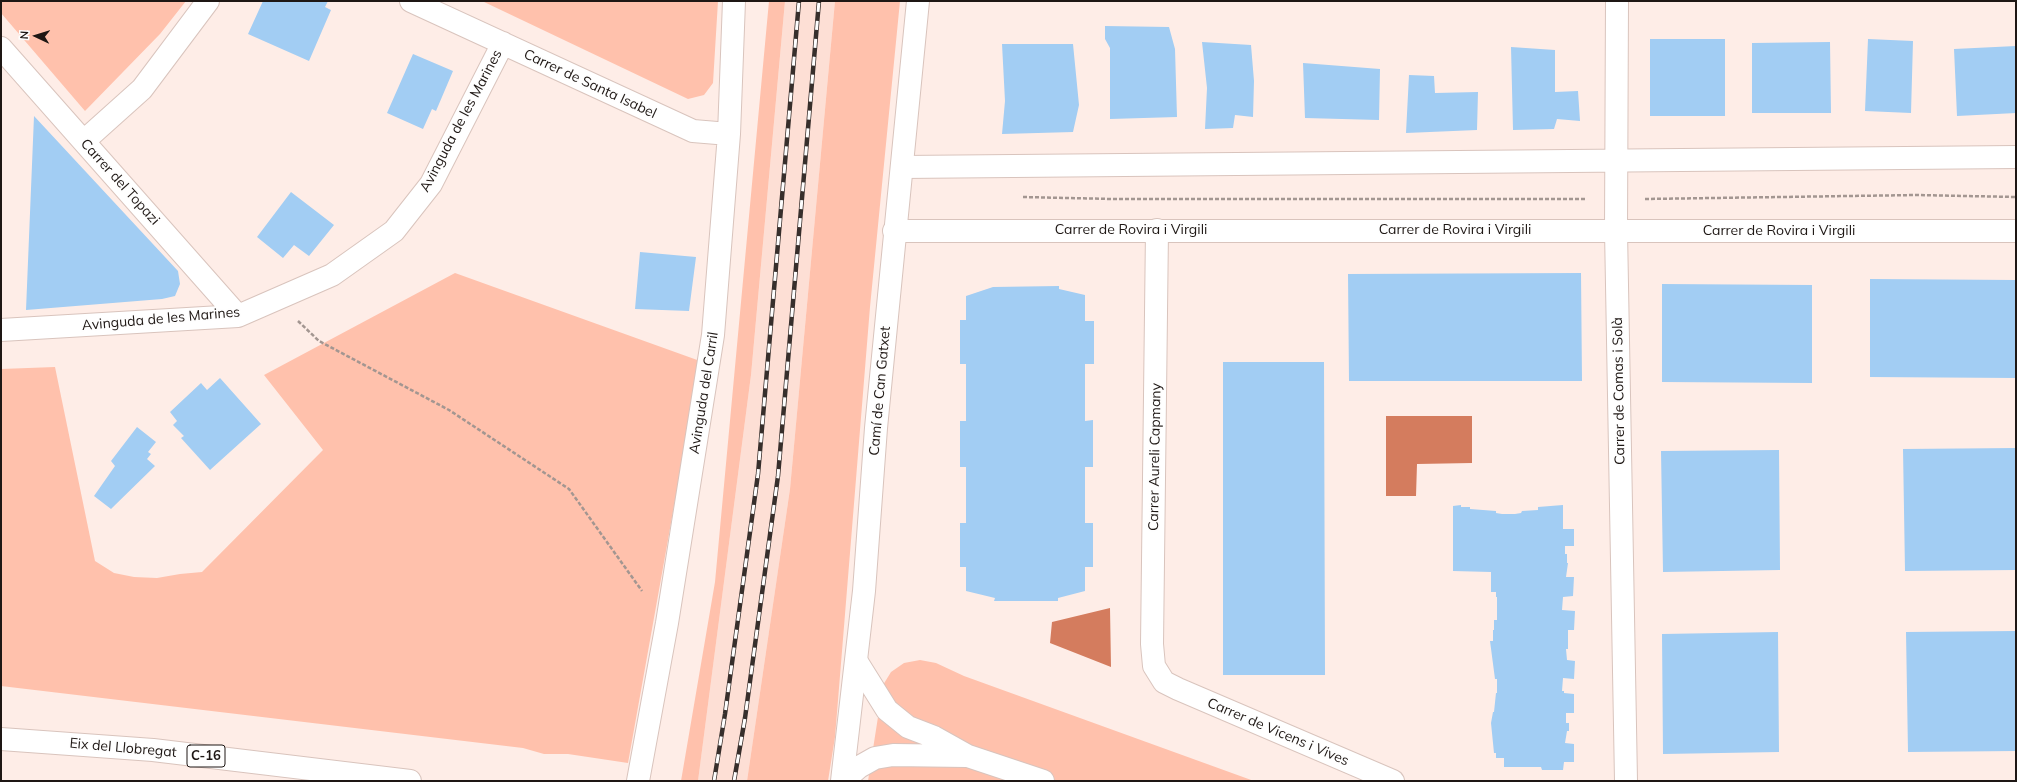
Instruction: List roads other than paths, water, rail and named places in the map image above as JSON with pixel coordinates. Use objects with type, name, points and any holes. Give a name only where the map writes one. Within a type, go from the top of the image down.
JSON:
[{"type":"main road","points":[[84,142],[142,89],[208,1]]},
{"type":"main road","name":"Carrer de Santa Isabel","points":[[411,1],[693,131],[729,134]]},
{"type":"main road","name":"Avinguda del Carril","points":[[638,781],[667,623],[714,335],[729,134],[734,1]]},
{"type":"main road","name":"Camí de Can Gatxet","points":[[843,781],[864,591],[876,428],[894,231],[902,167],[918,1]]},
{"type":"main road","name":"Carrer de Comas i Solà","points":[[1617,1],[1616,230],[1626,781]]},
{"type":"main road","name":"Avinguda de les Marines","points":[[1,330],[238,316],[332,275],[394,231],[431,184],[503,44]]},
{"type":"main road","name":"Carrer del Topazi","points":[[1,48],[238,316]]},
{"type":"main road","points":[[902,167],[2016,157]]},
{"type":"main road","name":"Carrer Aureli Capmany","points":[[1157,230],[1152,644],[1154,666],[1164,682]]},
{"type":"main road","name":"Carrer de Rovira i Virgili","points":[[894,231],[2016,231]]},
{"type":"main road","points":[[857,662],[887,710],[908,727],[934,737],[968,756],[1044,781]]},
{"type":"main road","name":"Carrer de Vicens i Vives","points":[[1164,682],[1393,781]]},
{"type":"main road","name":"Eix del Llobregat","points":[[1,739],[161,750],[410,781]]},
{"type":"main road","points":[[843,781],[859,767],[874,758],[893,755],[968,756]]},
{"type":"railway","points":[[714,781],[725,714],[758,474],[799,1]]},
{"type":"railway","points":[[734,781],[745,718],[778,476],[819,1]]}]
